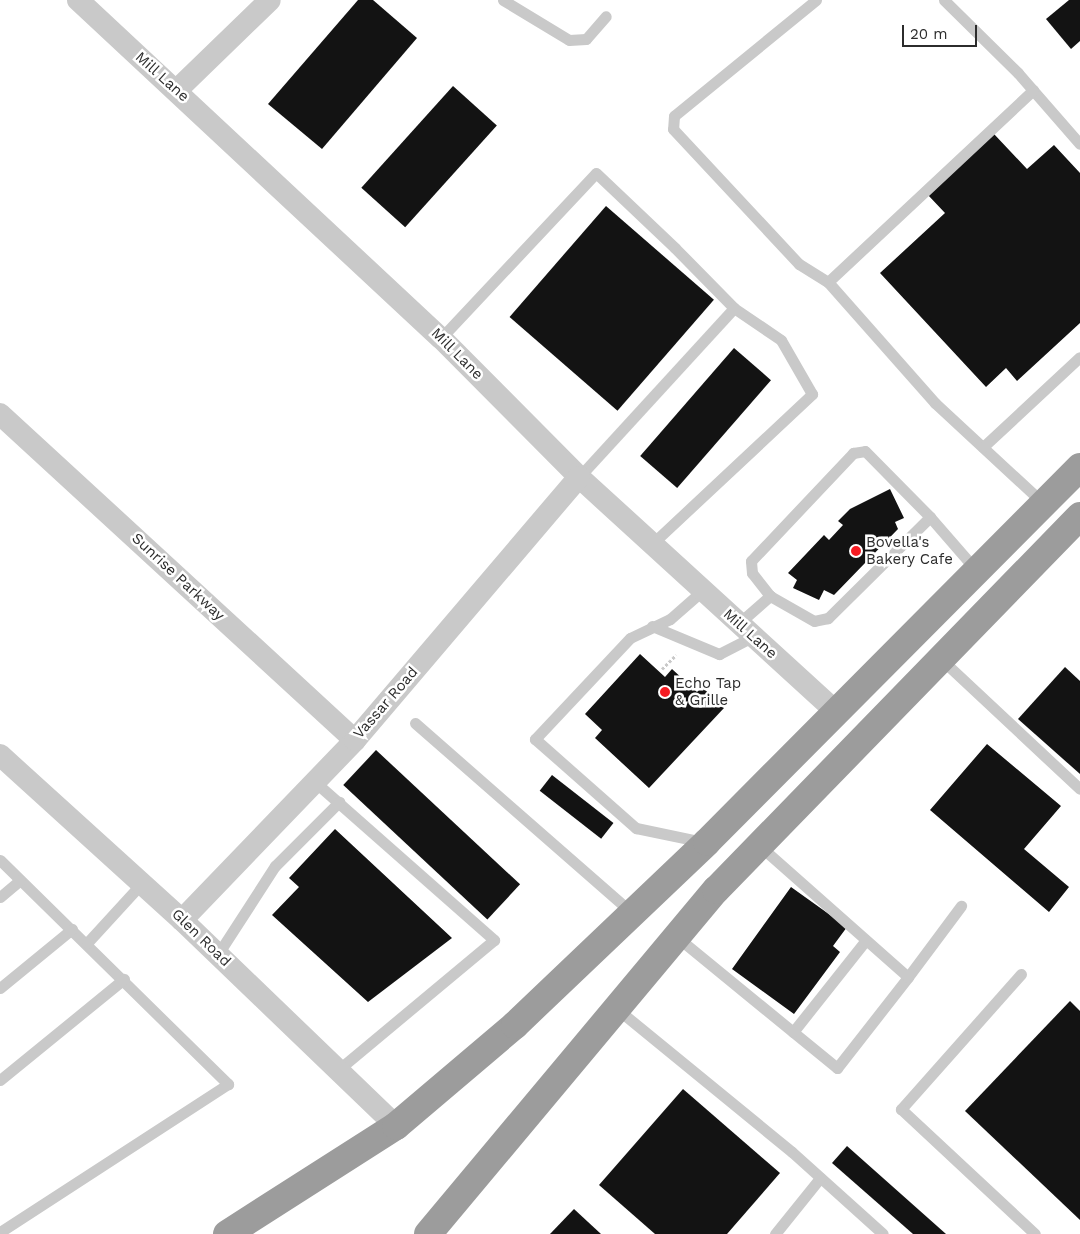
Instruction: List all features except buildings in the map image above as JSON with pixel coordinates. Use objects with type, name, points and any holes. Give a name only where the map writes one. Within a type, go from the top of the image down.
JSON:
[{"type":"highway","points":[[226,1234],[250,1226],[396,1126],[515,1025],[707,842],[834,710],[1080,467]]},
{"type":"highway","points":[[428,1234],[494,1159],[616,1008],[677,937],[760,846],[1080,516]]},
{"type":"highway","points":[[440,1234],[494,1159]]},
{"type":"street","name":"Mill Lane","points":[[78,0],[177,90],[441,338],[579,477],[834,710]]},
{"type":"street","points":[[177,90],[270,0]]},
{"type":"street","name":"Sunrise Parkway","points":[[0,414],[355,740]]},
{"type":"street","name":"Vassar Road","points":[[182,920],[355,740],[579,477]]},
{"type":"street","name":"Glen Road","points":[[0,755],[182,920],[396,1126]]},
{"type":"lane","points":[[503,0],[569,40],[586,39],[606,16]]},
{"type":"lane","points":[[816,0],[670,120],[677,136],[799,264],[828,282],[935,403],[1043,503]]},
{"type":"lane","points":[[944,0],[1033,90],[1080,144]]},
{"type":"lane","points":[[828,282],[1033,90]]},
{"type":"lane","points":[[441,338],[596,173],[734,308],[782,340],[812,394],[653,543]]},
{"type":"lane","points":[[579,477],[734,308]]},
{"type":"lane","points":[[983,447],[1080,358]]},
{"type":"lane","points":[[930,518],[828,618],[814,621],[770,596],[752,573],[754,554],[853,453],[870,455],[930,518],[976,570]]},
{"type":"lane","points":[[702,591],[670,619],[630,638],[535,739],[636,828],[707,842]]},
{"type":"lane","points":[[652,626],[719,654],[745,630],[770,596]]},
{"type":"lane","points":[[941,659],[1080,789]]},
{"type":"lane","points":[[415,723],[632,913]]},
{"type":"lane","points":[[315,782],[494,940],[338,1070]]},
{"type":"lane","points":[[218,954],[275,866],[339,802]]},
{"type":"lane","points":[[760,846],[908,977]]},
{"type":"lane","points":[[0,860],[87,943],[228,1084],[0,1232]]},
{"type":"lane","points":[[0,897],[20,880]]},
{"type":"lane","points":[[87,943],[142,883]]},
{"type":"lane","points":[[677,937],[837,1068],[961,906]]},
{"type":"lane","points":[[0,988],[72,929]]},
{"type":"lane","points":[[793,1032],[866,940]]},
{"type":"lane","points":[[1021,974],[901,1109],[1035,1234]]},
{"type":"lane","points":[[0,1080],[124,980]]},
{"type":"lane","points":[[616,1008],[820,1178],[883,1234]]},
{"type":"lane","points":[[775,1234],[820,1178]]},
{"type":"lane","points":[[864,1234],[873,1225]]},
{"type":"place","name":"Bovella's Bakery Cafe","points":[[856,551]]},
{"type":"place","name":"Echo Tap & Grille","points":[[665,692]]}]
